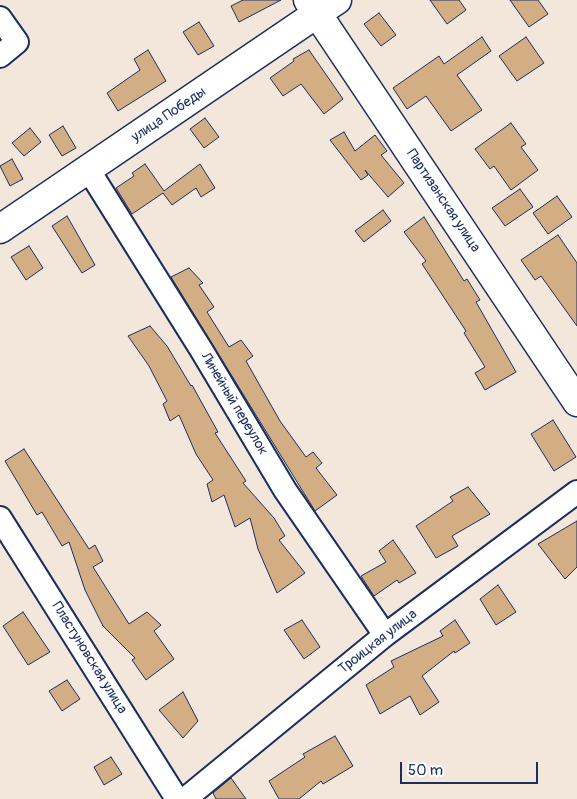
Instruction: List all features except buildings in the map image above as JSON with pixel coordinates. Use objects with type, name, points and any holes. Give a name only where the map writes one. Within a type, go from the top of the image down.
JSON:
[{"type":"street","name":"улица Победы","points":[[0,229],[321,4]]},
{"type":"street","name":"Партизанская улица","points":[[321,4],[577,402]]},
{"type":"street","points":[[0,18],[18,42],[0,56]]},
{"type":"street","name":"Линейный переулок","points":[[88,169],[202,351],[285,490],[385,635]]},
{"type":"street","name":"Троицкая улица","points":[[185,799],[385,635],[577,492]]},
{"type":"street","name":"Пластуновская улица","points":[[0,518],[178,799]]}]
